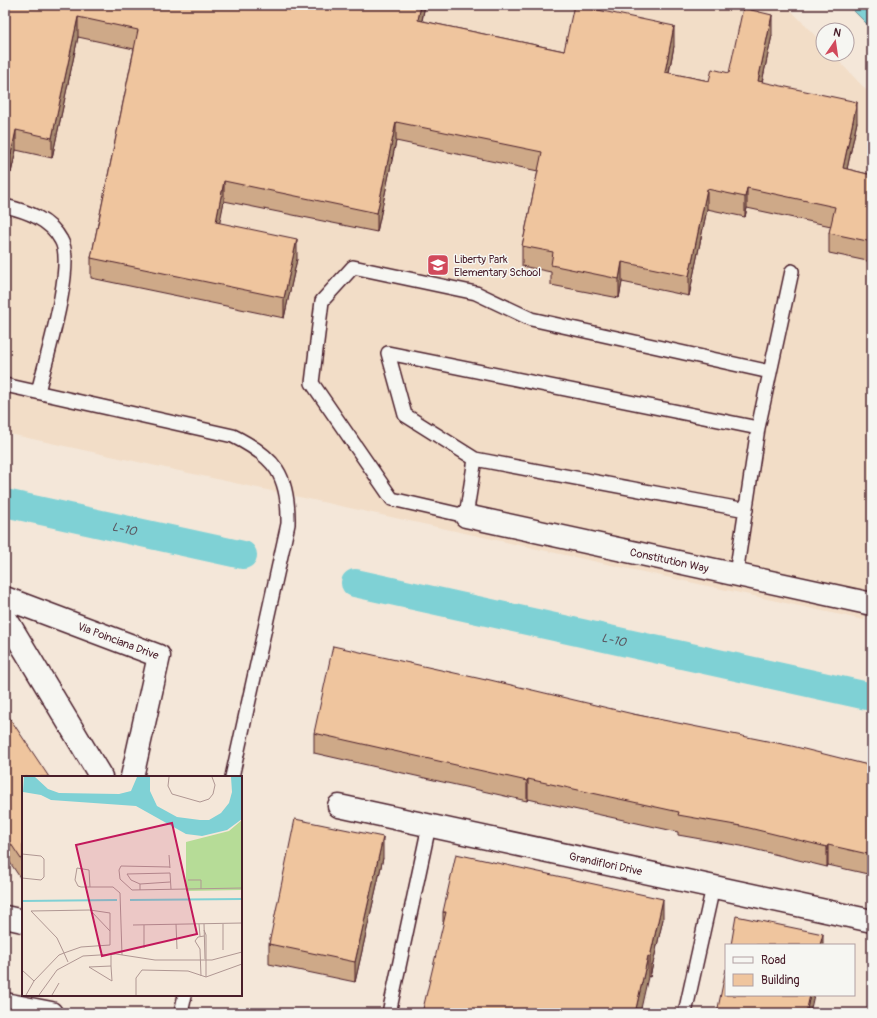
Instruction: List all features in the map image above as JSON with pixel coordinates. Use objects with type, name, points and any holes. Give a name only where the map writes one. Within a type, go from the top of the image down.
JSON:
[{"type":"street","name":"Constitution Way","points":[[466,516],[872,604]]},
{"type":"street","name":"Via Poinciana Drive","points":[[5,598],[159,656],[132,776]]},
{"type":"street","points":[[5,617],[100,776]]},
{"type":"street","name":"Grandiflori Drive","points":[[339,806],[872,921]]},
{"type":"street","points":[[5,917],[22,921]]},
{"type":"street","points":[[5,1004],[52,1013]]},
{"type":"lane","points":[[5,206],[23,211],[47,223],[62,240],[65,258],[64,282],[38,392]]},
{"type":"lane","points":[[474,459],[466,516],[392,499],[312,383],[322,301],[353,267],[476,293],[531,319],[770,372]]},
{"type":"lane","points":[[736,574],[758,428],[792,271]]},
{"type":"lane","points":[[746,510],[474,459],[405,415],[388,353],[758,428]]},
{"type":"lane","points":[[5,385],[233,436],[252,446],[269,460],[282,479],[289,500],[288,524],[232,776]]},
{"type":"lane","points":[[389,1013],[429,826]]},
{"type":"lane","points":[[685,1013],[713,887]]},
{"type":"lane","points":[[181,1013],[185,996]]},
{"type":"shaded area","name":"Liberty Park Elementary School","points":[[5,5],[786,5],[815,36],[815,62],[840,62],[872,96],[872,586],[864,620],[5,433]]},
{"type":"water","points":[[848,5],[872,5],[872,29]]},
{"type":"building","points":[[5,5],[421,5],[418,20],[564,51],[574,5],[674,26],[665,72],[709,81],[712,69],[729,73],[743,8],[772,15],[758,81],[857,102],[843,168],[872,175],[872,242],[829,233],[835,207],[747,188],[745,197],[707,189],[689,276],[622,262],[619,279],[551,265],[553,252],[522,246],[542,152],[396,122],[377,213],[224,181],[216,222],[297,239],[284,298],[91,258],[138,30],[78,17],[52,138],[16,130],[11,154],[5,152]]},
{"type":"building","points":[[333,646],[486,679],[633,714],[792,746],[872,766],[872,855],[828,845],[827,847],[741,826],[678,815],[679,812],[528,779],[527,781],[314,733]]},
{"type":"building","points":[[5,711],[48,776],[22,776],[22,860],[5,835]]},
{"type":"building","points":[[295,819],[383,837],[355,962],[269,944]]},
{"type":"building","points":[[456,854],[663,899],[650,957],[648,956],[635,1013],[422,1013],[446,912],[443,912]]},
{"type":"building","points":[[736,916],[823,934],[820,944],[731,944]]},
{"type":"building","points":[[725,974],[725,996],[810,996],[806,1013],[717,1013]]},
{"type":"waterway","name":"L-10","points":[[5,503],[243,555]]},
{"type":"waterway","name":"L-10","points":[[355,583],[872,697]]},
{"type":"place","name":"Liberty Park Elementary School","points":[[438,265]]}]
